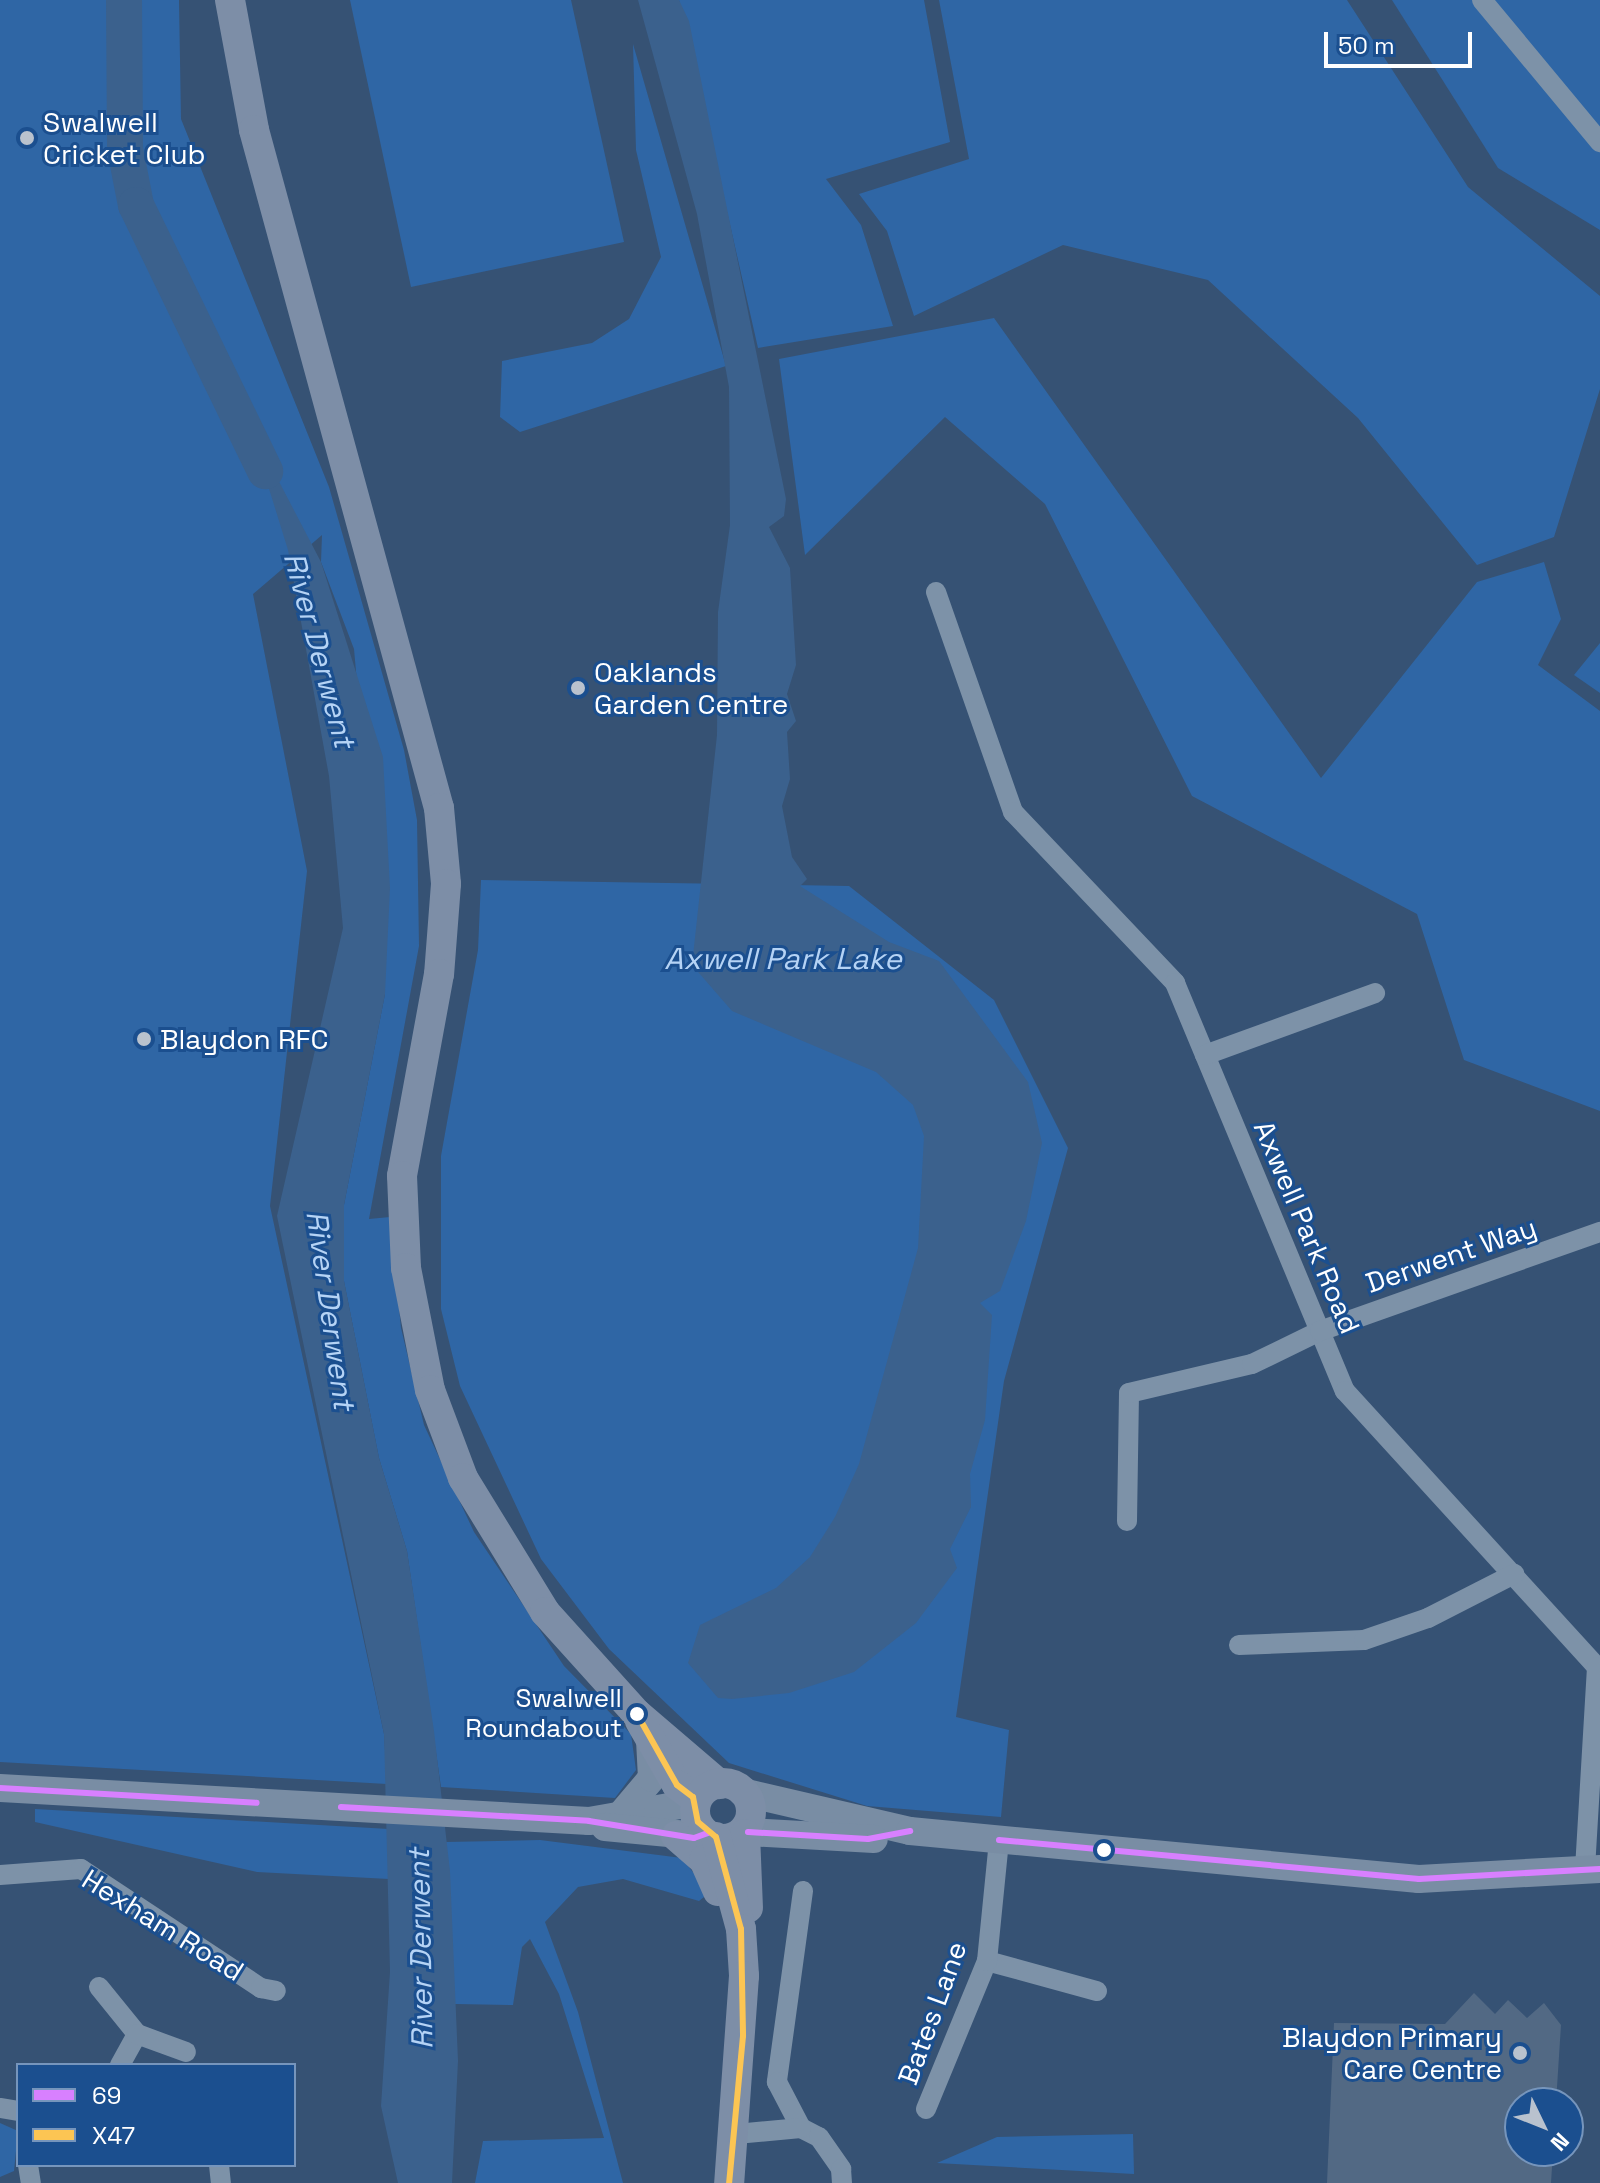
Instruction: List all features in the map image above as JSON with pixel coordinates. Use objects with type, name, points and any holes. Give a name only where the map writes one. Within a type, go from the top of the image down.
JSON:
[{"type":"main road","points":[[230,0],[254,130],[439,808],[446,884],[439,974],[402,1176],[406,1268],[423,1362],[450,1446],[501,1546],[562,1633],[644,1727],[711,1794],[754,1821],[729,1834]]},
{"type":"main road","points":[[619,1817],[652,1778],[644,1727]]},
{"type":"main road","points":[[0,1788],[542,1817],[589,1821],[676,1836],[729,1834],[799,1839],[910,1831]]},
{"type":"main road","points":[[711,1794],[729,1834],[748,1864],[741,1929]]},
{"type":"main road","points":[[589,1821],[619,1817],[711,1794],[910,1831],[1419,1879],[1592,1870]]},
{"type":"main road","points":[[729,1834],[744,1976],[736,2134],[729,2183]]},
{"type":"main road","points":[[676,1836],[713,1876],[731,1958],[744,1976]]},
{"type":"main road","points":[[748,1864],[799,1839]]},
{"type":"street","points":[[1482,0],[1600,142]]},
{"type":"street","name":"Axwell Park Road","points":[[936,592],[1013,812],[1175,983],[1345,1391],[1599,1665],[1592,1870]]},
{"type":"street","points":[[1205,1055],[1375,993]]},
{"type":"street","name":"Derwent Way","points":[[1127,1521],[1129,1393],[1252,1364],[1320,1331],[1600,1232]]},
{"type":"street","points":[[1239,1645],[1364,1640],[1428,1618],[1514,1574]]},
{"type":"street","name":"Bates Lane","points":[[926,2109],[987,1961],[999,1840]]},
{"type":"street","name":"Hexham Road","points":[[0,1875],[81,1869],[261,1988],[276,1991]]},
{"type":"street","points":[[801,2128],[777,2082],[803,1891]]},
{"type":"street","points":[[987,1961],[1097,1991]]},
{"type":"street","points":[[99,1987],[137,2034],[186,2052]]},
{"type":"street","points":[[121,2063],[137,2034]]},
{"type":"street","points":[[736,2134],[801,2128],[819,2137],[842,2183]]},
{"type":"shaded area","points":[[0,0],[179,0],[181,119],[329,487],[404,750],[417,820],[419,946],[369,1219],[390,1217],[401,1328],[424,1425],[474,1532],[564,1666],[631,1734],[636,1770],[615,1798],[441,1787],[407,1551],[379,1458],[344,1281],[344,1205],[385,994],[354,649],[321,562],[322,535],[253,594],[307,871],[270,1206],[384,1734],[387,1784],[0,1762]]},
{"type":"shaded area","points":[[350,0],[571,0],[624,242],[411,287]]},
{"type":"shaded area","points":[[679,0],[924,0],[950,142],[826,179],[861,225],[893,326],[758,348]]},
{"type":"shaded area","points":[[939,0],[1347,0],[1468,187],[1600,296],[1600,389],[1554,537],[1477,565],[1358,418],[1208,280],[1063,245],[914,316],[887,231],[859,194],[969,159]]},
{"type":"shaded area","points":[[1392,0],[1600,0],[1600,230],[1498,168]]},
{"type":"shaded area","points":[[633,44],[726,366],[520,432],[500,417],[502,361],[592,343],[629,319],[661,257],[636,150]]},
{"type":"shaded area","points":[[994,318],[1321,778],[1477,582],[1544,562],[1561,619],[1538,665],[1600,711],[1600,1111],[1464,1060],[1417,914],[1192,796],[1045,504],[945,417],[805,555],[779,359]]},
{"type":"shaded area","points":[[1600,643],[1600,693],[1574,675]]},
{"type":"shaded area","points":[[481,880],[849,886],[994,1000],[1068,1148],[1004,1381],[956,1717],[1009,1730],[1001,1817],[867,1806],[729,1763],[609,1649],[541,1559],[460,1386],[441,1309],[441,1156],[478,950]]},
{"type":"shaded area","points":[[35,1809],[389,1829],[389,1879],[257,1872],[35,1822]]},
{"type":"shaded area","points":[[540,1840],[682,1858],[709,1893],[699,1901],[623,1879],[578,1887],[545,1922],[578,2012],[623,2183],[475,2183],[483,2141],[604,2138],[559,1994],[530,1939],[522,1947],[513,2005],[455,2004],[446,1842]]},
{"type":"shaded area","points":[[0,2123],[16,2130],[16,2151],[14,2171],[0,2177]]},
{"type":"shaded area","points":[[1133,2134],[1134,2174],[937,2163],[997,2137]]},
{"type":"water","name":"Axwell Park Lake","points":[[638,0],[679,0],[689,21],[786,499],[784,516],[769,527],[790,568],[796,665],[787,694],[796,721],[787,732],[790,779],[782,806],[792,857],[807,879],[800,886],[889,942],[939,961],[1028,1082],[1042,1143],[1026,1221],[1000,1291],[980,1303],[992,1315],[985,1420],[970,1474],[971,1507],[950,1549],[957,1568],[916,1623],[854,1672],[789,1693],[732,1699],[718,1698],[688,1663],[700,1625],[776,1588],[810,1557],[835,1517],[859,1464],[918,1248],[924,1136],[913,1105],[876,1072],[732,1011],[692,965],[717,735],[718,612],[730,525],[729,387],[697,214]]},
{"type":"water","points":[[249,424],[321,562],[383,757],[390,888],[385,994],[344,1205],[344,1281],[379,1458],[407,1551],[434,1731],[450,1871],[458,2061],[452,2183],[398,2183],[381,2106],[390,1972],[384,1734],[277,1216],[343,928],[329,776],[288,550]]},
{"type":"building","points":[[1474,1993],[1495,2014],[1508,2000],[1527,2018],[1544,2003],[1561,2025],[1557,2087],[1504,2087],[1504,2167],[1552,2167],[1551,2183],[1327,2183],[1334,2023],[1445,2024]]},
{"type":"waterway","name":"River Derwent","points":[[124,0],[125,149],[136,205],[265,471]]},
{"type":"transit line","name":"X47","points":[[637,1714],[677,1785],[693,1797],[698,1822],[716,1837],[741,1929],[743,2036],[729,2183]]},
{"type":"transit line","name":"69","points":[[0,1788],[257,1803]]},
{"type":"transit line","name":"69","points":[[341,1807],[589,1821],[694,1838],[708,1833]]},
{"type":"transit line","name":"69","points":[[748,1832],[868,1839],[910,1831]]},
{"type":"transit line","name":"69","points":[[999,1840],[1419,1879],[1600,1869]]},
{"type":"place","name":"Swalwell Cricket Club","points":[[27,138]]},
{"type":"place","name":"Oaklands Garden Centre","points":[[578,688]]},
{"type":"place","name":"Blaydon RFC","points":[[144,1039]]},
{"type":"place","name":"Swalwell Roundabout","points":[[637,1714]]},
{"type":"place","name":"Blaydon Primary Care Centre","points":[[1520,2053]]}]
